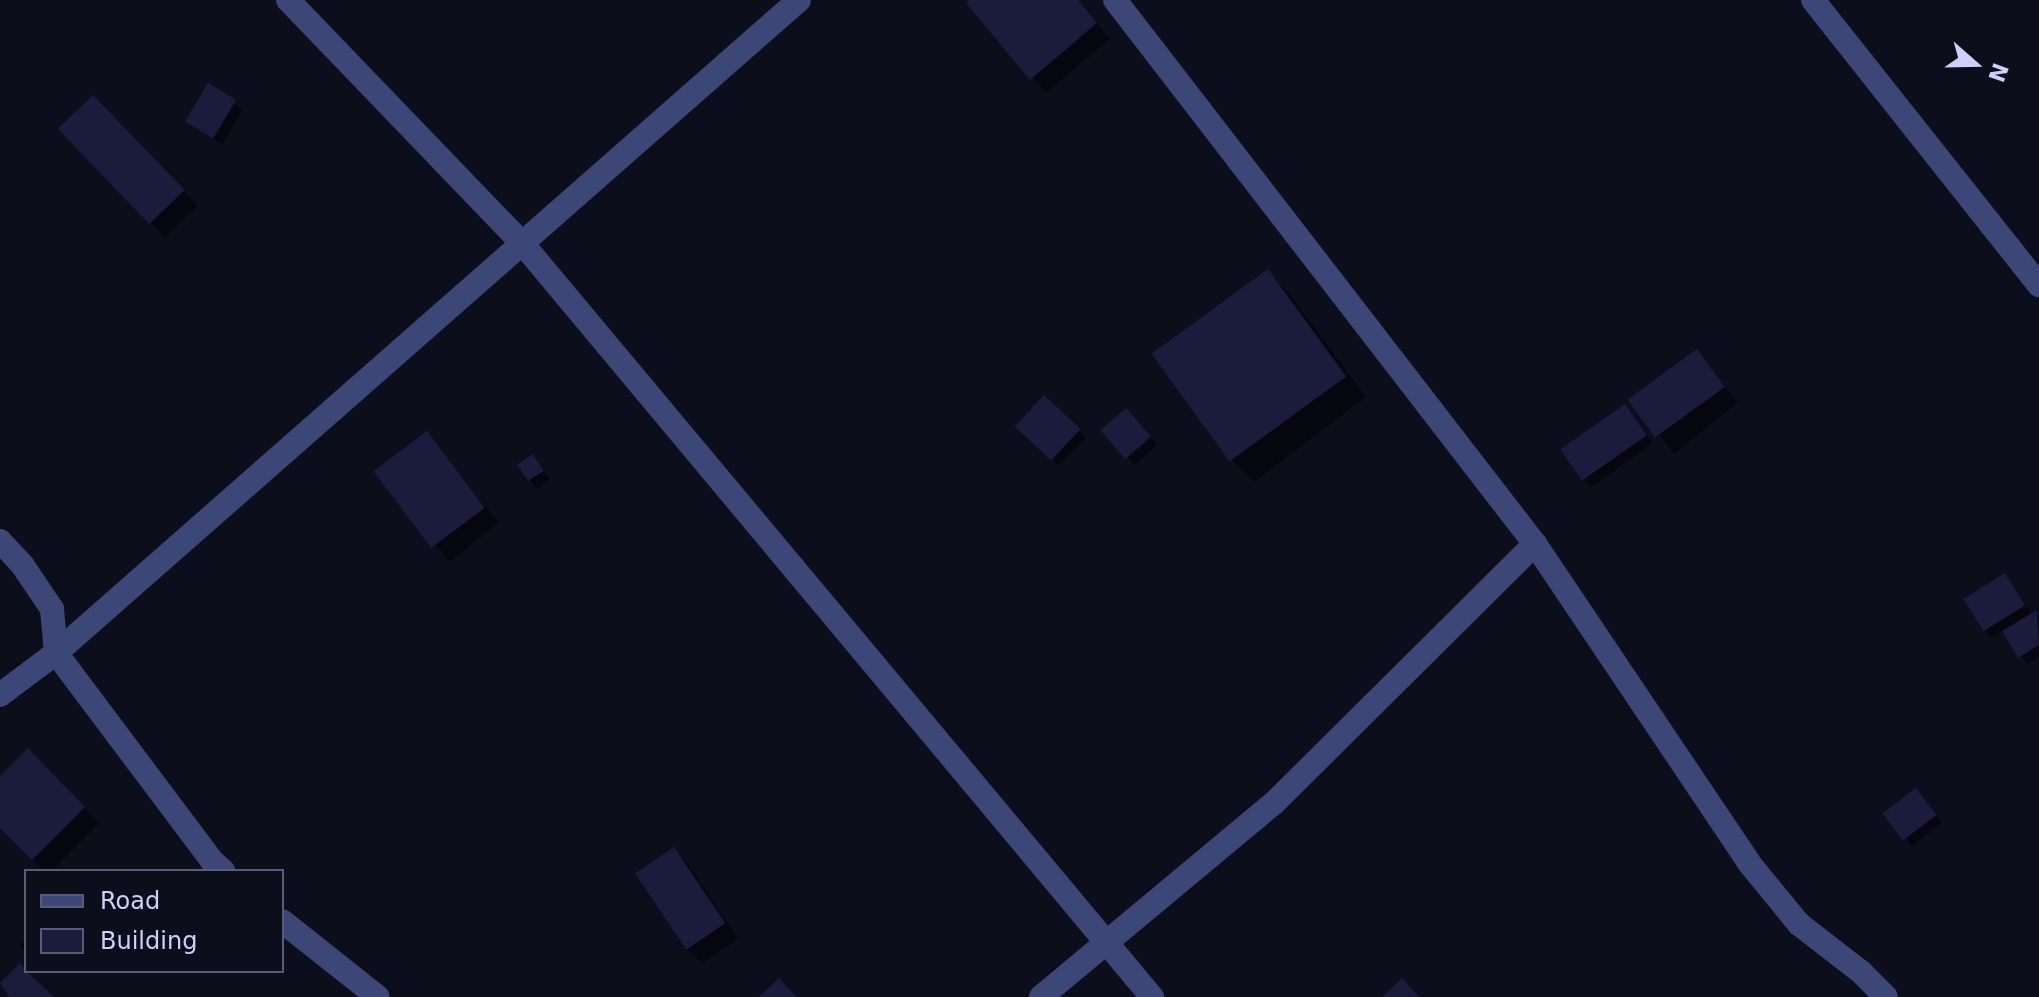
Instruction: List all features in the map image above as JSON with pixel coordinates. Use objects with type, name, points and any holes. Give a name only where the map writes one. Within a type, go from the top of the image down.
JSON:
[{"type":"street","points":[[288,0],[522,243],[1109,941],[1152,997]]},
{"type":"street","points":[[0,695],[56,653],[799,0]]},
{"type":"street","points":[[1115,0],[1535,544],[1749,863],[1799,924],[1861,972],[1886,997]]},
{"type":"street","points":[[1813,0],[2039,285]]},
{"type":"street","points":[[0,541],[23,566],[52,609],[56,653],[221,869]]},
{"type":"street","points":[[1041,997],[1274,803],[1535,544]]},
{"type":"street","points":[[284,923],[378,997]]},
{"type":"building","points":[[969,0],[1078,0],[1097,23],[1030,80],[966,3]]},
{"type":"building","points":[[208,83],[236,100],[213,139],[185,122]]},
{"type":"building","points":[[93,95],[185,190],[149,224],[58,129]]},
{"type":"building","points":[[1268,269],[1346,377],[1230,461],[1152,354]]},
{"type":"building","points":[[1697,349],[1725,387],[1655,438],[1627,400]]},
{"type":"building","points":[[1044,395],[1081,429],[1051,461],[1015,426]]},
{"type":"building","points":[[1625,404],[1647,435],[1582,480],[1560,449]]},
{"type":"building","points":[[1126,408],[1151,437],[1125,459],[1100,430]]},
{"type":"building","points":[[427,431],[485,508],[431,548],[373,471]]},
{"type":"building","points":[[533,454],[544,471],[528,481],[517,464]]},
{"type":"building","points":[[2005,573],[2025,605],[1984,631],[1963,599]]},
{"type":"building","points":[[2037,610],[2039,645],[2018,658],[2002,631]]},
{"type":"building","points":[[28,748],[85,807],[32,860],[0,828],[0,776]]},
{"type":"building","points":[[1916,788],[1936,815],[1903,840],[1882,813]]},
{"type":"building","points":[[674,847],[725,923],[686,950],[635,873]]},
{"type":"building","points":[[20,963],[24,973],[28,973],[54,997],[9,997],[0,983]]},
{"type":"building","points":[[779,978],[796,997],[759,997]]},
{"type":"building","points":[[1402,978],[1419,997],[1382,997]]}]
